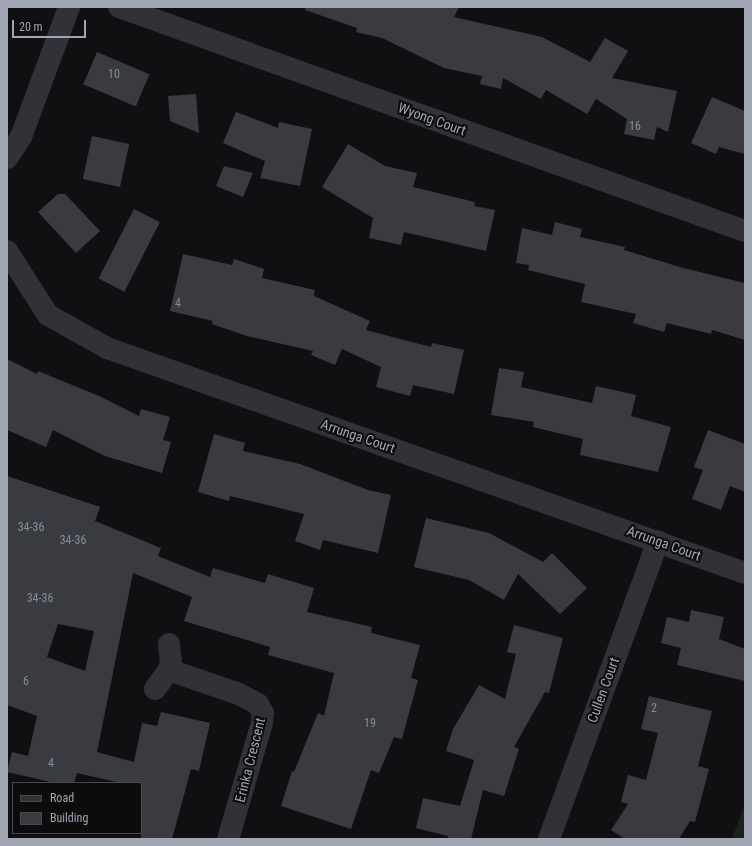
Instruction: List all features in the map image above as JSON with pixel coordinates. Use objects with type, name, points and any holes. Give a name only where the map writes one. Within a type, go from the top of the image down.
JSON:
[{"type":"street","points":[[7,158],[21,137],[69,7]]},
{"type":"street","name":"Wyong Court","points":[[119,7],[745,231]]},
{"type":"street","name":"Arrunga Court","points":[[7,251],[48,315],[107,348],[658,541],[745,573]]},
{"type":"street","name":"Cullen Court","points":[[549,839],[658,541]]},
{"type":"street","points":[[155,689],[169,670],[171,663],[169,644]]},
{"type":"street","name":"Erinka Crescent","points":[[169,670],[240,694],[258,704],[263,713],[262,723],[228,839]]},
{"type":"shaded area","points":[[745,804],[745,839],[732,839]]},
{"type":"building","points":[[305,7],[459,7],[454,17],[542,37],[590,62],[605,38],[628,51],[612,78],[677,91],[668,132],[657,127],[654,140],[624,134],[627,119],[596,99],[587,114],[546,90],[541,99],[503,78],[501,89],[480,84],[482,76],[444,68],[382,38],[356,32],[357,28],[305,10]]},
{"type":"building","points":[[97,52],[149,74],[136,106],[83,84]]},
{"type":"building","points":[[196,94],[199,133],[170,121],[168,96]]},
{"type":"building","points":[[712,97],[745,111],[745,154],[719,147],[716,154],[691,143]]},
{"type":"building","points":[[236,112],[278,128],[279,122],[312,129],[300,186],[260,178],[265,161],[223,143]]},
{"type":"building","points":[[92,136],[129,144],[120,187],[83,179]]},
{"type":"building","points":[[348,144],[385,166],[417,173],[413,187],[475,202],[474,206],[495,210],[486,251],[404,232],[401,245],[369,238],[373,218],[322,187]]},
{"type":"building","points":[[224,166],[253,173],[243,197],[216,186]]},
{"type":"building","points":[[58,194],[65,194],[100,231],[76,253],[38,212]]},
{"type":"building","points":[[134,209],[160,222],[124,292],[99,278]]},
{"type":"building","points":[[555,222],[582,229],[580,237],[625,247],[624,250],[683,268],[745,283],[745,340],[712,330],[711,334],[667,323],[664,332],[633,323],[636,314],[581,302],[585,284],[528,270],[529,265],[516,263],[522,228],[552,235]]},
{"type":"building","points":[[183,254],[232,265],[234,259],[264,269],[262,278],[315,290],[314,296],[370,321],[366,330],[431,347],[432,343],[464,350],[454,394],[413,385],[410,396],[376,387],[381,367],[342,349],[335,365],[311,355],[313,351],[247,336],[212,324],[213,321],[170,311]]},
{"type":"building","points":[[7,359],[37,374],[38,371],[99,396],[139,416],[141,409],[170,417],[163,440],[171,442],[162,473],[105,456],[53,430],[46,447],[7,430]]},
{"type":"building","points":[[499,368],[524,372],[521,387],[592,403],[596,386],[636,395],[631,416],[671,427],[658,472],[580,455],[583,439],[533,427],[534,422],[491,415]]},
{"type":"building","points":[[708,430],[745,444],[745,492],[730,486],[721,510],[692,499],[703,470],[694,467]]},
{"type":"building","points":[[214,434],[245,443],[243,451],[300,464],[368,490],[391,495],[378,553],[323,540],[320,550],[295,541],[304,514],[230,496],[229,501],[198,492]]},
{"type":"building","points":[[7,476],[100,507],[95,521],[161,548],[158,556],[210,577],[213,568],[265,583],[268,574],[314,588],[307,612],[372,627],[371,633],[420,645],[411,678],[418,680],[402,739],[394,737],[379,773],[371,770],[351,829],[281,806],[292,771],[294,772],[318,713],[324,716],[334,673],[268,655],[270,647],[184,621],[192,597],[133,573],[97,752],[134,762],[142,723],[157,726],[161,712],[210,723],[199,771],[191,769],[172,839],[141,839],[142,782],[117,782],[77,773],[74,782],[51,782],[7,772],[12,752],[28,756],[37,716],[7,705]],"holes":[[[58,624],[94,631],[85,671],[47,657]]]},
{"type":"building","points":[[426,518],[489,533],[543,562],[552,553],[587,588],[560,614],[518,574],[504,600],[469,580],[414,567]]},
{"type":"building","points":[[691,610],[724,617],[719,639],[745,649],[745,681],[677,665],[681,648],[661,643],[667,617],[689,622]]},
{"type":"building","points":[[514,625],[563,638],[549,693],[545,692],[514,747],[519,749],[504,796],[483,790],[471,839],[447,839],[448,836],[416,828],[423,798],[460,806],[474,760],[446,751],[453,729],[479,685],[505,699],[516,654],[507,652]]},
{"type":"building","points":[[649,696],[712,711],[698,766],[709,769],[695,822],[690,821],[679,839],[625,839],[611,830],[628,804],[621,802],[628,775],[646,780],[658,733],[641,729]]}]
